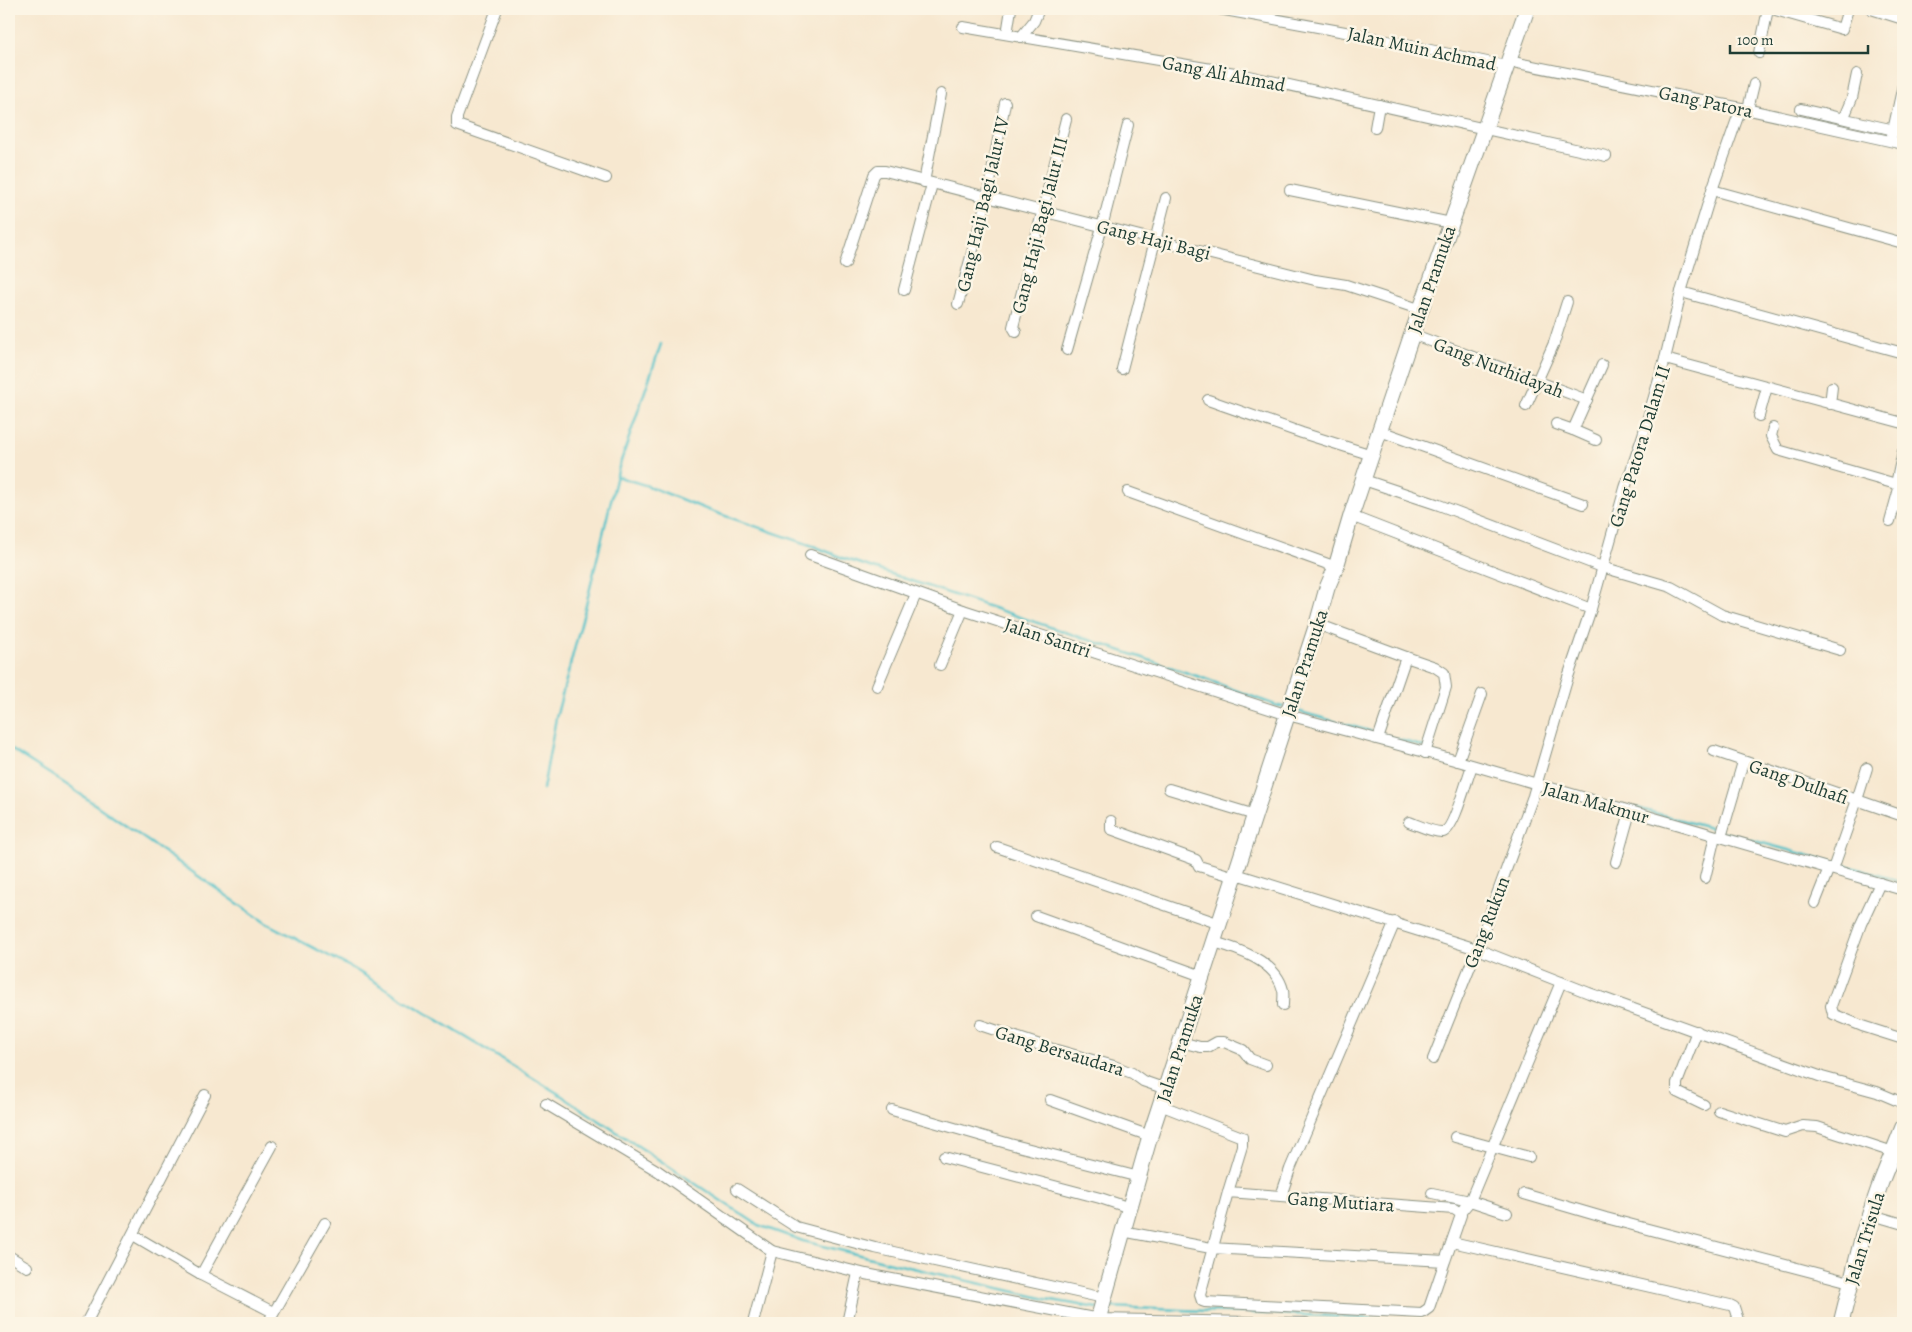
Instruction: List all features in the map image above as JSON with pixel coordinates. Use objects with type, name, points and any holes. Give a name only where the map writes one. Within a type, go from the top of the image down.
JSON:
[{"type":"street","points":[[497,9],[457,118],[457,125],[606,178]]},
{"type":"street","points":[[1007,34],[1011,9]]},
{"type":"street","points":[[1021,37],[1034,22],[1038,9]]},
{"type":"street","name":"Jalan Muin Achmad","points":[[1219,9],[1507,64]]},
{"type":"street","name":"Jalan Pramuka","points":[[1098,1321],[1150,1136],[1336,568],[1351,516],[1412,334],[1527,9]]},
{"type":"street","points":[[1759,53],[1768,9]]},
{"type":"street","points":[[1772,9],[1842,29],[1848,9]]},
{"type":"street","points":[[1871,9],[1903,19]]},
{"type":"street","name":"Gang Ali Ahmad","points":[[963,27],[1235,73],[1606,156]]},
{"type":"street","name":"Gang Patora","points":[[1507,64],[1745,108],[1903,144]]},
{"type":"street","points":[[1848,131],[1847,118],[1857,74]]},
{"type":"street","name":"Gang Patora Dalam II","points":[[1537,780],[1567,680],[1591,609],[1625,488],[1643,435],[1665,359],[1681,292],[1712,190],[1754,84]]},
{"type":"street","points":[[1890,141],[1898,131],[1903,85]]},
{"type":"street","points":[[904,290],[928,183],[941,94]]},
{"type":"street","name":"Gang Haji Bagi Jalur IV","points":[[958,304],[987,198],[1006,103]]},
{"type":"street","points":[[1374,128],[1379,105]]},
{"type":"street","points":[[1801,109],[1898,131]]},
{"type":"street","points":[[1826,126],[1828,115]]},
{"type":"street","name":"Gang Haji Bagi Jalur III","points":[[1016,332],[1013,327],[1044,212],[1066,119]]},
{"type":"street","points":[[1067,350],[1102,227],[1128,125]]},
{"type":"street","name":"Gang Haji Bagi","points":[[845,264],[874,176],[878,171],[885,171],[1315,280],[1346,285],[1422,310]]},
{"type":"street","points":[[1290,190],[1451,222]]},
{"type":"street","points":[[1712,190],[1903,242]]},
{"type":"street","points":[[1122,369],[1166,198]]},
{"type":"street","points":[[1681,292],[1903,353]]},
{"type":"street","points":[[1526,406],[1554,343],[1567,302]]},
{"type":"street","name":"Gang Nurhidayah","points":[[1412,334],[1587,400]]},
{"type":"street","points":[[1665,359],[1903,423]]},
{"type":"street","points":[[1573,430],[1602,366]]},
{"type":"street","points":[[1759,416],[1767,387]]},
{"type":"street","points":[[1830,404],[1832,387]]},
{"type":"street","points":[[1208,400],[1372,455]]},
{"type":"street","points":[[1556,424],[1596,440]]},
{"type":"street","points":[[1773,428],[1771,436],[1778,450],[1900,485]]},
{"type":"street","points":[[1380,431],[1583,504]]},
{"type":"street","points":[[1890,522],[1900,485],[1903,451]]},
{"type":"street","points":[[1364,480],[1439,505],[1602,567],[1671,587],[1722,615],[1840,650]]},
{"type":"street","points":[[1128,492],[1336,568]]},
{"type":"street","points":[[1351,516],[1591,609]]},
{"type":"street","name":"Jalan Santri","points":[[810,555],[963,610],[1288,715]]},
{"type":"street","points":[[878,686],[916,594]]},
{"type":"street","points":[[940,665],[963,610]]},
{"type":"street","points":[[1317,624],[1435,667],[1444,673],[1446,686],[1427,749]]},
{"type":"street","points":[[1379,736],[1406,657]]},
{"type":"street","points":[[1459,758],[1482,694]]},
{"type":"street","name":"Jalan Makmur","points":[[1288,715],[1427,749],[1459,758],[1472,766],[1537,780],[1630,812],[1833,864],[1903,890]]},
{"type":"street","name":"Gang Dulhafi","points":[[1714,750],[1857,800],[1833,864],[1815,903]]},
{"type":"street","points":[[1705,878],[1744,762]]},
{"type":"street","points":[[1409,822],[1441,832],[1446,831],[1453,822],[1472,766]]},
{"type":"street","points":[[1867,768],[1857,800],[1903,816]]},
{"type":"street","name":"Gang Rukun","points":[[1432,1059],[1477,949],[1537,780]]},
{"type":"street","points":[[1169,789],[1255,815]]},
{"type":"street","points":[[1616,862],[1630,812]]},
{"type":"street","points":[[1111,821],[1111,828],[1114,830],[1196,860],[1199,866],[1236,875],[1395,922],[1477,949],[1697,1032],[1822,1077],[1877,1092],[1903,1104]]},
{"type":"street","points":[[997,847],[1220,924]]},
{"type":"street","points":[[1880,883],[1861,924],[1831,1006],[1833,1014],[1862,1026],[1903,1039]]},
{"type":"street","points":[[1036,916],[1202,976]]},
{"type":"street","points":[[1281,1196],[1293,1161],[1395,922]]},
{"type":"street","points":[[1214,942],[1231,946],[1263,962],[1279,980],[1283,990],[1283,1006]]},
{"type":"street","points":[[1160,1105],[1242,1137],[1242,1146],[1211,1248],[1200,1294],[1202,1301],[1422,1318],[1429,1308],[1461,1215],[1460,1213],[1470,1201],[1561,982]]},
{"type":"street","name":"Gang Bersaudara","points":[[980,1025],[1046,1047],[1114,1066],[1166,1090]]},
{"type":"street","points":[[1697,1032],[1677,1084],[1677,1092],[1704,1105]]},
{"type":"street","points":[[1181,1042],[1200,1047],[1208,1047],[1218,1042],[1224,1042],[1243,1050],[1250,1060],[1266,1065]]},
{"type":"street","points":[[86,1323],[205,1095]]},
{"type":"street","points":[[1050,1100],[1150,1136]]},
{"type":"street","points":[[546,1104],[658,1171],[772,1251],[858,1273],[1098,1321],[1306,1323]]},
{"type":"street","points":[[892,1110],[1010,1144],[1139,1177]]},
{"type":"street","points":[[1719,1110],[1785,1132],[1803,1126],[1817,1126],[1893,1152]]},
{"type":"street","name":"Jalan Trisula","points":[[1841,1323],[1850,1282],[1870,1214],[1903,1128]]},
{"type":"street","points":[[1455,1136],[1528,1157]]},
{"type":"street","points":[[201,1275],[272,1146]]},
{"type":"street","points":[[944,1157],[1100,1198],[1130,1208]]},
{"type":"street","points":[[737,1189],[796,1228],[875,1248],[1104,1298]]},
{"type":"street","name":"Gang Mutiara","points":[[1228,1192],[1448,1209],[1460,1213]]},
{"type":"street","points":[[1432,1193],[1470,1201],[1506,1213]]},
{"type":"street","points":[[1524,1194],[1606,1218],[1850,1282]]},
{"type":"street","points":[[1870,1214],[1903,1224]]},
{"type":"street","points":[[268,1323],[325,1223]]},
{"type":"street","points":[[1122,1231],[1211,1248],[1445,1261]]},
{"type":"street","points":[[133,1235],[201,1275],[273,1312]]},
{"type":"street","points":[[1452,1242],[1730,1305],[1734,1307],[1740,1323]]},
{"type":"street","points":[[753,1323],[772,1251]]},
{"type":"street","points":[[9,1256],[27,1267]]},
{"type":"street","points":[[847,1323],[858,1273]]},
{"type":"waterway","points":[[543,789],[556,718],[586,605],[619,467],[661,344]]},
{"type":"waterway","points":[[616,476],[843,558],[1200,677],[1283,707]]},
{"type":"waterway","points":[[1293,710],[1377,733]]},
{"type":"waterway","points":[[1382,735],[1425,747]]},
{"type":"waterway","points":[[9,748],[67,785],[266,923],[354,969],[559,1094],[758,1225],[803,1241],[896,1264],[1046,1299],[1097,1308]]},
{"type":"waterway","points":[[1637,808],[1721,831]]},
{"type":"waterway","points":[[1726,833],[1832,862]]},
{"type":"waterway","points":[[1837,863],[1903,882]]},
{"type":"waterway","points":[[1108,1307],[1329,1316],[1440,1323]]}]
